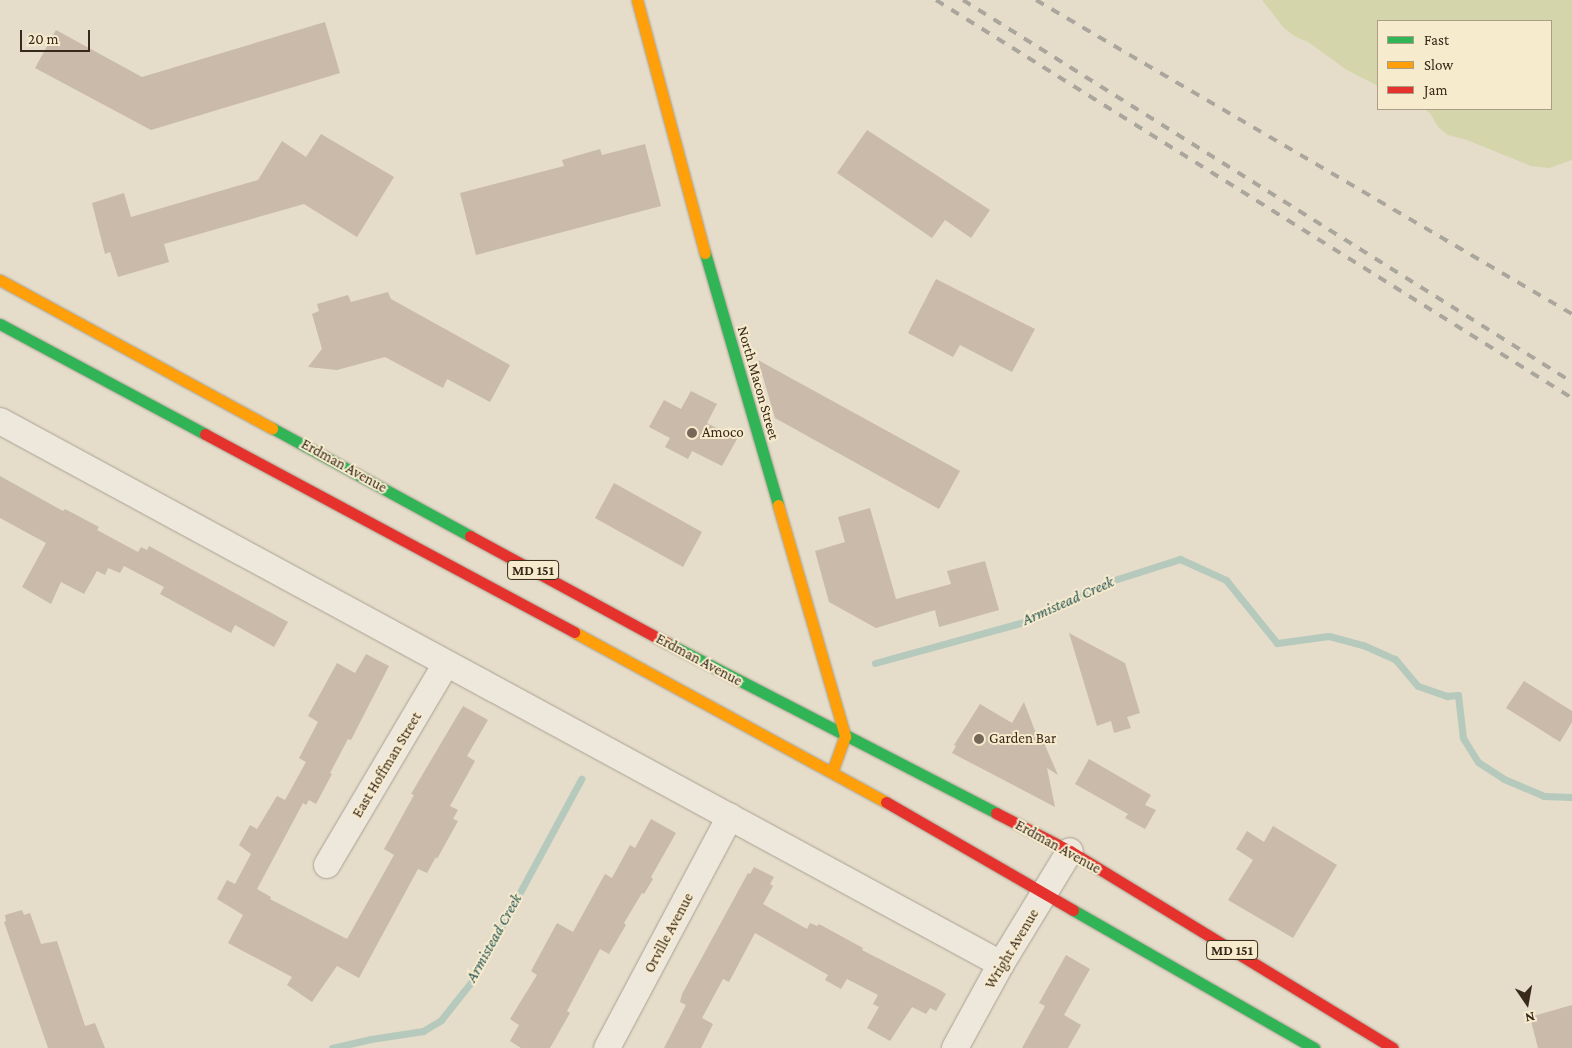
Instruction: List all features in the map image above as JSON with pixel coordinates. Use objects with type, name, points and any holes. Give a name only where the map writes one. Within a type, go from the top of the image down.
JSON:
[{"type":"main road","name":"North Macon Street","points":[[637,0],[725,325],[844,736]]},
{"type":"main road","name":"Erdman Avenue","points":[[0,280],[651,634],[844,736],[1070,851],[1393,1048]]},
{"type":"main road","name":"MD 151","points":[[0,324],[832,772],[1046,892],[1314,1048]]},
{"type":"main road","points":[[832,772],[844,736]]},
{"type":"street","points":[[0,421],[1002,964]]},
{"type":"street","name":"East Hoffman Street","points":[[327,866],[446,664]]},
{"type":"street","name":"Orville Avenue","points":[[607,1048],[730,817]]},
{"type":"street","name":"Wright Avenue","points":[[956,1048],[1002,964],[1070,851]]},
{"type":"green space","points":[[1262,0],[1572,0],[1572,160],[1549,168],[1531,166],[1467,140],[1448,135],[1438,127],[1430,113],[1426,110],[1552,110],[1552,20],[1377,20],[1377,85],[1347,70],[1308,42],[1296,37],[1284,28]]},
{"type":"building","points":[[325,22],[340,73],[151,130],[35,68],[56,30],[142,77]]},
{"type":"building","points":[[867,130],[990,210],[971,238],[945,220],[932,238],[837,173]]},
{"type":"building","points":[[321,134],[394,177],[357,237],[304,204],[164,244],[169,262],[118,277],[110,252],[105,254],[92,203],[124,193],[131,217],[258,180],[282,141],[306,157]]},
{"type":"building","points":[[645,144],[661,206],[476,255],[460,193],[564,166],[562,160],[600,149],[602,155]]},
{"type":"building","points":[[936,279],[1035,329],[1012,372],[960,345],[953,357],[908,333]]},
{"type":"building","points":[[388,292],[391,299],[510,365],[490,402],[447,379],[443,388],[385,357],[337,370],[308,367],[322,349],[312,314],[319,311],[317,304],[348,295],[351,302]]},
{"type":"building","points":[[758,360],[960,471],[939,509],[775,418]]},
{"type":"building","name":"Amoco","points":[[691,391],[717,404],[707,423],[737,439],[722,466],[692,451],[688,459],[665,447],[670,438],[649,427],[664,400],[681,409]]},
{"type":"building","points":[[0,476],[63,511],[65,509],[99,527],[97,530],[138,552],[141,547],[147,550],[149,546],[288,622],[274,647],[235,625],[231,633],[160,594],[164,587],[124,566],[120,573],[108,568],[105,575],[97,571],[84,594],[61,582],[51,604],[22,587],[46,543],[0,518]]},
{"type":"building","points":[[614,483],[702,532],[683,567],[595,518]]},
{"type":"building","points":[[870,508],[896,599],[951,584],[947,571],[985,561],[999,610],[939,627],[935,610],[876,628],[829,602],[815,551],[845,542],[838,517]]},
{"type":"building","points":[[1069,633],[1125,663],[1140,713],[1127,717],[1131,728],[1114,733],[1111,721],[1097,726]]},
{"type":"building","points":[[366,654],[389,666],[351,740],[348,739],[330,773],[332,774],[316,804],[309,800],[306,805],[303,803],[257,889],[271,897],[270,899],[347,939],[394,855],[384,849],[414,795],[411,794],[463,706],[488,720],[467,756],[475,761],[450,806],[458,810],[453,819],[458,821],[437,859],[436,857],[427,873],[418,869],[359,978],[337,966],[312,1002],[287,985],[292,977],[228,943],[243,915],[217,899],[227,880],[235,884],[251,854],[239,845],[250,825],[257,829],[277,796],[285,800],[306,762],[299,758],[318,722],[308,716],[337,663],[355,673]]},
{"type":"building","points":[[1524,681],[1572,711],[1572,722],[1560,742],[1506,708]]},
{"type":"building","points":[[1024,702],[1040,744],[1044,743],[1058,775],[1047,768],[1055,807],[952,753],[956,746],[954,745],[980,704],[1012,723]]},
{"type":"building","points":[[1089,759],[1151,795],[1145,805],[1156,810],[1145,829],[1125,818],[1128,814],[1075,784]]},
{"type":"building","points":[[651,819],[676,833],[651,877],[653,879],[624,923],[626,925],[609,954],[600,949],[567,1011],[570,1013],[550,1048],[521,1048],[510,1041],[519,1025],[510,1019],[537,975],[531,971],[557,923],[573,932],[605,874],[612,878],[630,845],[635,848]]},
{"type":"building","points":[[1273,826],[1337,865],[1293,938],[1228,900],[1253,860],[1236,849],[1247,831],[1264,842]]},
{"type":"building","points":[[754,867],[774,877],[770,884],[773,886],[763,904],[807,929],[810,923],[817,926],[819,924],[863,948],[862,950],[940,990],[946,994],[936,1011],[930,1008],[926,1014],[912,1007],[890,1041],[867,1028],[879,1007],[873,1004],[878,995],[847,979],[841,989],[825,980],[828,975],[755,933],[729,982],[723,979],[702,1018],[713,1024],[701,1048],[664,1048],[686,1005],[680,1002],[682,994],[748,873],[750,874]]},
{"type":"building","points":[[22,910],[24,915],[30,913],[41,944],[57,941],[85,1026],[95,1023],[105,1048],[48,1048],[4,922],[6,921],[5,915]]},
{"type":"building","points":[[1066,955],[1090,969],[1064,1015],[1081,1025],[1068,1048],[1022,1048],[1045,1006],[1039,1003]]},
{"type":"building","points":[[1572,1005],[1572,1048],[1538,1048],[1530,1017]]},
{"type":"waterway","name":"Armistead Creek","points":[[875,663],[1035,619],[1108,582],[1180,559],[1226,580],[1277,643],[1329,636],[1363,645],[1395,659],[1418,686],[1447,696],[1458,695],[1463,738],[1478,762],[1504,779],[1544,796],[1572,797]]},
{"type":"waterway","name":"Armistead Creek","points":[[332,1048],[371,1039],[423,1031],[441,1020],[472,981],[581,779]]},
{"type":"railway","points":[[936,0],[1572,398]]},
{"type":"railway","points":[[963,0],[1572,382]]},
{"type":"railway","points":[[1036,0],[1572,314]]},
{"type":"traffic: fast","points":[[705,253],[778,505]]},
{"type":"traffic: fast","points":[[0,324],[205,434]]},
{"type":"traffic: fast","points":[[272,428],[470,536]]},
{"type":"traffic: fast","points":[[667,643],[996,813]]},
{"type":"traffic: fast","points":[[1073,910],[1314,1048]]},
{"type":"traffic: slow","points":[[637,0],[705,253]]},
{"type":"traffic: slow","points":[[0,280],[272,428]]},
{"type":"traffic: slow","points":[[778,505],[845,736],[832,771]]},
{"type":"traffic: slow","points":[[574,632],[886,802]]},
{"type":"traffic: jam","points":[[205,434],[574,632]]},
{"type":"traffic: jam","points":[[470,536],[667,643]]},
{"type":"traffic: jam","points":[[886,802],[1073,910]]},
{"type":"traffic: jam","points":[[996,813],[1070,851],[1393,1048]]},
{"type":"place","name":"Amoco","points":[[692,433]]},
{"type":"place","name":"Garden Bar","points":[[979,739]]}]
